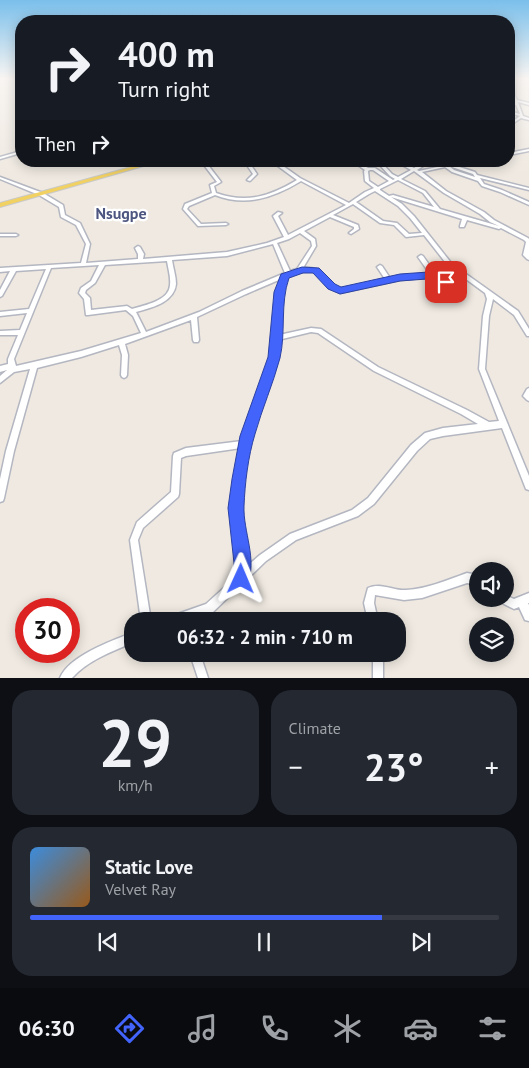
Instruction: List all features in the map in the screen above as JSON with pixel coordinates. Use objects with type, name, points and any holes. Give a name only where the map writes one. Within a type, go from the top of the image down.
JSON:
[{"type":"main road","points":[[0,205],[138,167]]},
{"type":"street","points":[[519,111],[522,117]]},
{"type":"street","points":[[515,114],[529,119]]},
{"type":"street","points":[[515,121],[522,117]]},
{"type":"street","points":[[515,153],[529,150]]},
{"type":"street","points":[[0,158],[15,154]]},
{"type":"street","points":[[208,167],[219,182],[212,185],[215,194]]},
{"type":"street","points":[[250,167],[255,174],[250,180]]},
{"type":"street","points":[[282,167],[300,180],[351,204],[382,222],[395,224],[408,236],[424,234]]},
{"type":"street","points":[[363,167],[368,170],[374,169],[424,192],[438,210]]},
{"type":"street","points":[[384,167],[396,180]]},
{"type":"street","points":[[410,167],[420,172],[451,196],[527,239],[529,242],[526,255],[529,258]]},
{"type":"street","points":[[0,270],[169,260],[227,254],[287,238],[418,167]]},
{"type":"street","points":[[420,172],[439,167]]},
{"type":"street","points":[[453,167],[474,173],[483,185],[529,204]]},
{"type":"street","points":[[368,170],[366,181],[400,205],[452,267],[487,290],[516,313],[524,323],[529,334]]},
{"type":"street","points":[[0,178],[42,194],[61,206],[63,216],[78,224],[88,244],[83,265]]},
{"type":"street","points":[[479,178],[529,189]]},
{"type":"street","points":[[226,224],[200,225],[185,209],[187,205],[215,194],[235,200],[261,198],[291,186],[300,180]]},
{"type":"street","points":[[479,191],[483,185]]},
{"type":"street","points":[[383,193],[514,233]]},
{"type":"street","points":[[280,213],[275,216],[287,238]]},
{"type":"street","points":[[329,215],[356,226],[357,228],[351,233]]},
{"type":"street","points":[[462,226],[465,218]]},
{"type":"street","points":[[299,271],[314,246],[313,240],[301,231]]},
{"type":"street","points":[[0,235],[16,235]]},
{"type":"street","points":[[241,579],[242,563],[236,508],[246,444],[274,357],[279,292],[287,276],[274,242]]},
{"type":"street","points":[[138,248],[141,254],[140,261]]},
{"type":"street","points":[[421,257],[434,276]]},
{"type":"street","points":[[132,311],[153,305],[171,290],[173,284],[169,260]]},
{"type":"street","points":[[103,263],[93,282],[83,289],[82,293],[88,302],[88,313],[109,311],[123,307],[132,311],[144,334]]},
{"type":"street","points":[[13,368],[11,359],[49,267]]},
{"type":"street","points":[[380,267],[389,280]]},
{"type":"street","points":[[0,369],[57,362],[144,334],[194,317],[241,293],[299,271],[316,270],[331,287],[340,290],[400,278],[434,276],[452,271],[452,267]]},
{"type":"street","points":[[0,295],[14,269]]},
{"type":"street","points":[[438,296],[447,288],[443,274]]},
{"type":"street","points":[[487,290],[490,299],[486,316],[482,369],[529,486]]},
{"type":"street","points":[[0,314],[30,311]]},
{"type":"street","points":[[194,317],[196,340]]},
{"type":"street","points":[[276,338],[310,330],[319,331],[376,369],[464,412],[488,426]]},
{"type":"street","points":[[0,333],[22,332]]},
{"type":"street","points":[[121,341],[125,355],[124,375]]},
{"type":"street","points":[[0,498],[10,450],[34,366]]},
{"type":"street","points":[[0,380],[13,368]]},
{"type":"street","points":[[529,391],[527,396],[529,398]]},
{"type":"street","points":[[199,612],[209,608],[263,558],[293,537],[355,513],[371,501],[414,448],[428,436],[443,432],[503,424]]},
{"type":"street","points":[[145,612],[134,540],[140,525],[175,494],[177,456],[186,452],[246,444]]},
{"type":"street","points":[[371,612],[369,603],[371,591],[377,590],[404,595],[422,593],[469,578]]},
{"type":"street","points":[[514,604],[526,600],[529,616]]},
{"type":"street","points":[[65,678],[76,665],[93,655],[124,641]]},
{"type":"street","points":[[198,662],[203,678]]},
{"type":"street","points":[[378,662],[378,678]]},
{"type":"district","name":"Nsugpe","points":[[121,213]]},
{"type":"route","points":[[241,579],[242,563],[236,508],[239,479],[247,436],[274,357],[279,292],[285,276],[302,270],[316,270],[331,287],[340,290],[400,278],[443,274],[446,282]]}]
